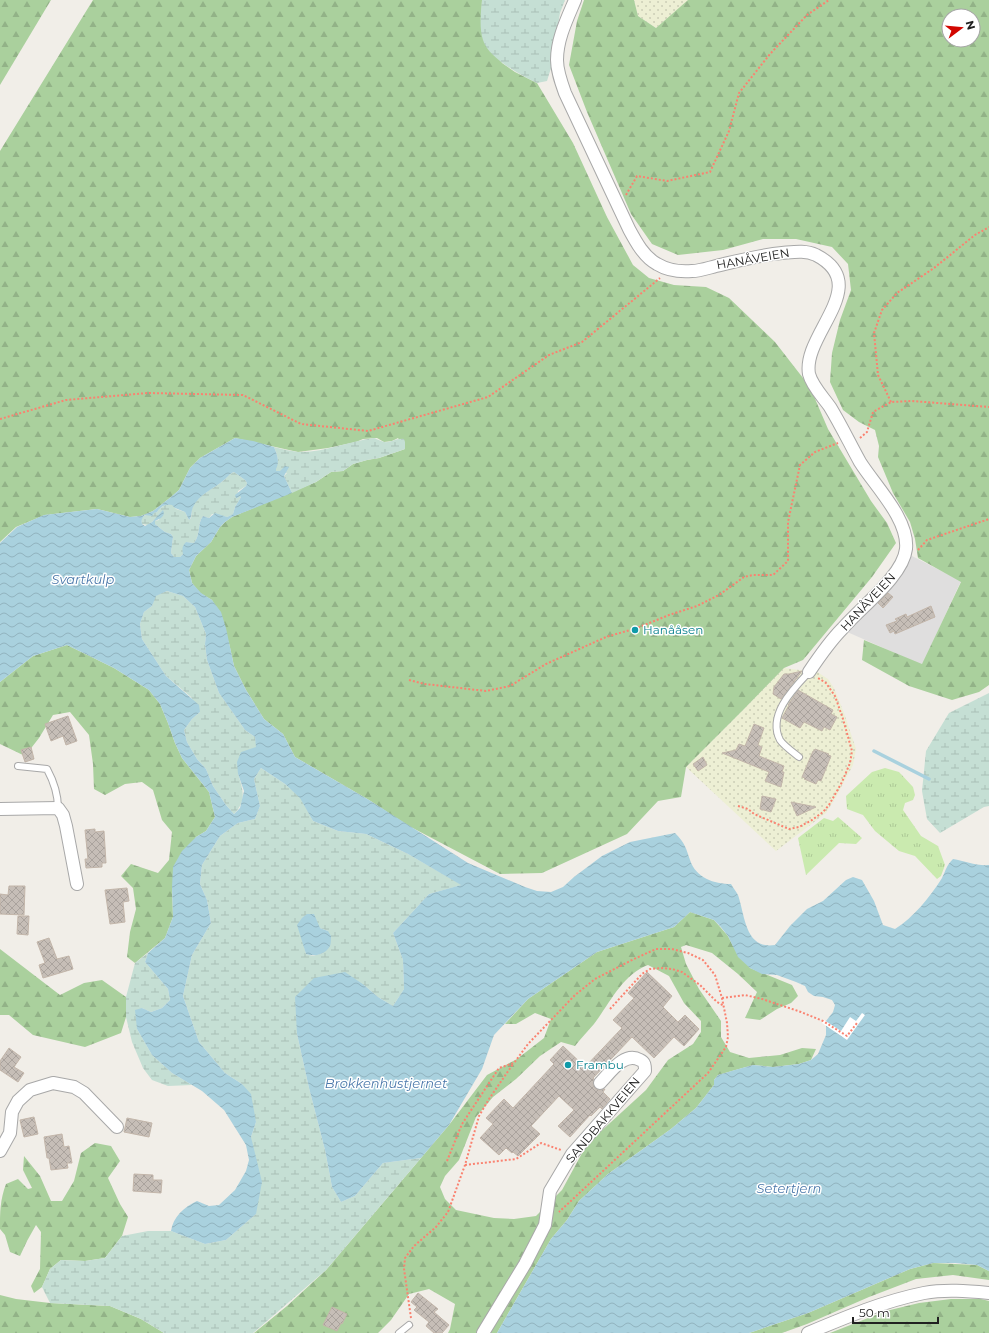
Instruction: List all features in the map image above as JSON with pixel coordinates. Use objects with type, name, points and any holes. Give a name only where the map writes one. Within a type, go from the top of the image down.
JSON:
[{"type":"street","name":"HANÅVEIEN","points":[[575,0],[560,38],[557,59],[559,75],[564,93],[636,243],[646,254],[656,264],[670,270],[692,271],[767,254],[802,251],[815,255],[827,262],[835,270],[840,282],[836,302],[812,352],[809,374],[838,420],[866,471],[900,522],[905,536],[906,549],[898,569],[893,576],[843,628],[808,672]]},
{"type":"street","points":[[0,809],[58,808],[63,815],[66,826],[77,884]]},
{"type":"street","name":"SANDBAKKVEIEN","points":[[483,1333],[525,1264],[545,1225],[550,1191],[572,1154],[645,1071],[645,1066],[638,1058],[623,1060],[600,1083]]},
{"type":"street","points":[[0,1151],[10,1133],[12,1112],[18,1101],[30,1090],[53,1084],[74,1087],[84,1093],[117,1127]]},
{"type":"street","points":[[808,1333],[870,1308],[926,1293],[964,1291],[989,1293]]},
{"type":"lane","points":[[799,757],[780,741],[776,723],[782,707],[808,672]]},
{"type":"lane","points":[[18,766],[47,769],[55,783],[58,808]]},
{"type":"lane","points":[[399,1333],[409,1325]]},
{"type":"path","points":[[619,208],[637,176],[667,181],[710,172],[729,131],[739,93],[770,54],[807,15],[829,0]]},
{"type":"path","points":[[891,402],[878,375],[874,333],[882,310],[897,293],[934,268],[975,235],[989,227]]},
{"type":"path","points":[[0,419],[66,400],[148,393],[243,395],[301,424],[368,431],[488,397],[549,355],[582,342],[670,270]]},
{"type":"path","points":[[409,680],[425,684],[486,690],[510,686],[546,664],[606,637],[637,628],[697,606],[719,595],[744,578],[753,575],[773,575],[788,561],[788,522],[800,465],[815,452],[848,440],[859,439],[867,432],[873,412],[891,402],[912,401],[989,407]]},
{"type":"path","points":[[904,555],[912,555],[927,540],[989,519]]},
{"type":"path","points":[[738,806],[748,809],[754,814],[788,829],[799,827],[823,812],[829,806],[842,782],[850,763],[852,751],[843,718],[835,696],[826,683],[808,672]]},
{"type":"path","points":[[610,1009],[642,974],[650,969],[663,968],[682,972],[717,1002],[724,1006]]},
{"type":"path","points":[[722,998],[744,995],[762,999],[823,1021],[847,1036],[857,1022]]},
{"type":"path","points":[[409,1325],[411,1322],[411,1313],[404,1269],[405,1258],[414,1246],[436,1227],[446,1215],[465,1165],[479,1116],[488,1099],[514,1063]]},
{"type":"path","points":[[465,1165],[516,1160],[541,1143],[572,1154]]},
{"type":"shaded area","points":[[912,556],[961,581],[922,665],[845,631],[903,570]]},
{"type":"green space","points":[[0,0],[51,0],[0,85]]},
{"type":"green space","points":[[93,0],[482,0],[481,26],[502,63],[515,72],[537,83],[573,143],[607,217],[633,265],[649,278],[674,285],[706,287],[729,298],[775,342],[810,387],[828,429],[871,501],[887,523],[896,543],[872,577],[803,660],[784,668],[686,767],[681,797],[658,801],[627,834],[542,873],[500,874],[407,825],[369,800],[295,757],[283,734],[264,719],[246,690],[234,666],[229,643],[212,600],[200,593],[192,583],[189,570],[196,556],[211,542],[220,527],[232,517],[316,482],[331,472],[343,471],[353,464],[379,458],[405,449],[398,438],[392,441],[384,442],[377,438],[363,439],[328,448],[298,452],[235,438],[200,458],[190,468],[179,490],[153,511],[141,516],[130,517],[97,509],[45,515],[16,527],[0,542],[0,151]]},
{"type":"green space","points":[[482,0],[565,0],[560,13],[551,68],[547,81],[537,83],[523,76],[498,60],[486,47],[481,30]]},
{"type":"green space","points":[[584,0],[634,0],[638,16],[656,28],[688,0],[989,0],[989,685],[979,692],[952,700],[909,686],[862,660],[864,640],[922,664],[961,582],[918,558],[910,522],[893,493],[878,457],[879,446],[875,430],[859,422],[843,410],[830,382],[832,353],[840,320],[851,290],[848,264],[832,247],[796,239],[763,239],[723,250],[678,255],[652,244],[631,214],[587,112],[569,65],[577,21]]},
{"type":"green space","points":[[634,0],[689,0],[656,28],[638,16]]},
{"type":"green space","points":[[374,438],[383,442],[404,439],[405,449],[379,458],[353,464],[343,471],[331,472],[316,482],[292,493],[284,476],[287,473],[276,471],[275,469],[278,460],[274,447],[295,452],[308,452]]},
{"type":"green space","points":[[234,472],[247,483],[246,486],[238,491],[237,498],[240,495],[241,497],[233,514],[227,517],[212,514],[209,518],[203,516],[196,540],[194,543],[186,542],[183,554],[180,557],[174,557],[171,553],[173,537],[171,534],[165,532],[155,524],[155,521],[159,520],[160,515],[148,525],[142,524],[141,521],[144,516],[157,512],[162,507],[170,504],[172,504],[176,509],[185,512],[189,520],[191,518],[192,508],[198,499]]},
{"type":"green space","points":[[167,591],[183,596],[195,607],[206,634],[205,644],[207,660],[219,693],[245,730],[255,737],[257,748],[249,750],[238,774],[243,795],[241,804],[234,814],[213,786],[206,769],[197,759],[187,742],[184,730],[192,719],[200,712],[191,697],[166,676],[142,639],[140,624],[144,612],[152,606],[155,596]]},
{"type":"green space","points":[[67,645],[114,668],[149,690],[160,704],[182,758],[209,792],[215,817],[206,831],[196,837],[172,887],[173,917],[165,938],[135,963],[127,957],[130,932],[136,909],[133,888],[121,876],[131,864],[158,873],[169,860],[172,832],[162,820],[153,790],[142,782],[125,784],[105,795],[94,789],[93,764],[89,735],[70,712],[53,715],[39,738],[25,756],[0,744],[0,682],[33,656]]},
{"type":"green space","points":[[810,667],[828,679],[834,688],[856,749],[853,765],[826,813],[776,851],[686,767],[784,668],[807,671]]},
{"type":"green space","points":[[989,693],[989,806],[984,807],[940,833],[927,819],[922,791],[926,751],[949,713]]},
{"type":"green space","points":[[261,768],[285,784],[301,798],[313,821],[338,831],[366,834],[408,854],[462,885],[429,894],[393,933],[403,960],[404,989],[393,1006],[378,997],[364,985],[297,1034],[325,1150],[332,1187],[341,1202],[355,1196],[383,1163],[421,1158],[326,1270],[253,1333],[164,1333],[141,1319],[110,1306],[50,1303],[42,1287],[50,1269],[61,1260],[85,1261],[105,1258],[122,1236],[148,1231],[171,1231],[205,1244],[226,1240],[256,1214],[251,1137],[256,1122],[242,1084],[225,1073],[199,1042],[183,996],[192,955],[211,923],[207,900],[200,884],[202,865],[220,836],[238,823],[255,819],[260,806],[254,779]],"holes":[[[320,928],[328,931],[323,953],[313,956],[306,954],[302,938]]]},
{"type":"green space","points":[[885,768],[899,772],[913,787],[915,795],[913,800],[905,803],[903,810],[921,836],[938,846],[945,865],[941,876],[937,879],[915,856],[899,851],[875,831],[863,815],[847,809],[846,796],[872,772]]},
{"type":"green space","points":[[838,817],[862,838],[856,844],[839,843],[806,875],[798,838],[824,818],[833,821]]},
{"type":"green space","points":[[690,912],[714,920],[728,936],[733,946],[750,968],[792,985],[798,996],[791,1003],[777,1009],[760,1020],[745,1018],[757,992],[712,953],[686,945],[681,947],[686,964],[699,989],[721,1021],[721,1037],[730,1052],[749,1058],[780,1055],[802,1048],[816,1049],[811,1060],[799,1064],[773,1067],[753,1065],[718,1075],[714,1080],[714,1085],[696,1108],[671,1129],[608,1174],[579,1201],[567,1220],[551,1239],[497,1333],[448,1333],[455,1304],[429,1289],[409,1294],[391,1320],[378,1333],[254,1333],[287,1306],[326,1270],[449,1125],[487,1075],[517,1059],[544,1038],[551,1019],[535,1013],[516,1024],[505,1024],[528,999],[597,952],[674,927]],"holes":[[[648,965],[669,976],[684,1003],[701,1021],[701,1032],[693,1044],[668,1060],[646,1090],[587,1144],[562,1190],[536,1216],[514,1219],[494,1218],[456,1210],[445,1199],[440,1187],[445,1176],[459,1160],[476,1117],[493,1097],[516,1079],[540,1056],[561,1042],[575,1046],[594,1024],[617,990],[631,975]]]},
{"type":"green space","points":[[0,949],[60,995],[84,983],[102,980],[126,997],[126,1017],[121,1033],[85,1047],[33,1035],[9,1015],[0,1015]]},
{"type":"green space","points":[[148,953],[145,962],[168,989],[170,1000],[162,1008],[151,1012],[142,1008],[137,1029],[152,1055],[172,1073],[192,1085],[168,1086],[152,1080],[143,1068],[132,1042],[126,1017],[126,997],[135,963]]},
{"type":"green space","points":[[95,1143],[111,1146],[120,1161],[108,1178],[128,1217],[122,1236],[105,1258],[85,1261],[61,1260],[50,1269],[42,1287],[34,1293],[31,1286],[40,1269],[41,1232],[36,1225],[20,1256],[10,1252],[5,1235],[0,1229],[1,1206],[6,1184],[18,1179],[28,1189],[32,1188],[23,1170],[24,1156],[40,1176],[51,1201],[62,1201],[74,1181],[81,1153]]},
{"type":"green space","points":[[933,1263],[977,1265],[989,1271],[989,1280],[953,1275],[916,1279],[782,1333],[749,1333],[808,1313],[910,1269]]},
{"type":"green space","points":[[0,1295],[16,1299],[50,1303],[110,1306],[141,1319],[164,1333],[0,1333]]},
{"type":"green space","points":[[951,1299],[981,1299],[989,1301],[989,1333],[830,1333],[886,1311],[919,1303]]},
{"type":"water","points":[[235,438],[274,447],[278,460],[276,471],[280,471],[285,466],[289,467],[284,476],[292,493],[232,517],[225,522],[220,527],[211,542],[196,556],[189,570],[192,583],[201,593],[212,600],[221,612],[234,666],[246,690],[264,719],[283,734],[295,757],[369,800],[468,863],[525,887],[537,891],[551,892],[563,887],[602,856],[630,842],[675,833],[683,843],[693,866],[701,876],[718,883],[731,884],[738,895],[745,921],[752,937],[765,945],[775,945],[790,926],[807,909],[823,901],[846,880],[853,877],[862,880],[874,901],[883,925],[895,929],[909,919],[927,899],[942,878],[947,866],[953,859],[975,864],[989,865],[989,1271],[977,1265],[933,1263],[910,1269],[808,1313],[749,1333],[497,1333],[551,1239],[567,1220],[579,1201],[608,1174],[671,1129],[696,1108],[714,1085],[714,1080],[718,1075],[753,1065],[773,1067],[799,1064],[811,1060],[818,1054],[826,1035],[826,1021],[833,1012],[835,1005],[832,1000],[814,996],[808,992],[805,986],[796,982],[777,975],[762,974],[750,968],[738,957],[728,936],[714,920],[690,912],[674,927],[597,952],[528,999],[494,1035],[482,1069],[449,1125],[421,1158],[383,1163],[355,1196],[341,1202],[332,1187],[325,1150],[309,1088],[297,1034],[295,997],[314,978],[345,972],[378,997],[393,1006],[404,989],[403,960],[393,933],[429,894],[461,885],[408,854],[366,834],[338,831],[313,821],[300,798],[285,784],[261,768],[254,779],[260,806],[255,819],[238,823],[220,836],[202,865],[200,884],[207,900],[211,923],[192,955],[183,996],[199,1042],[225,1073],[242,1084],[251,1094],[256,1122],[251,1137],[262,1182],[256,1214],[226,1240],[205,1244],[171,1231],[174,1221],[180,1213],[192,1203],[197,1201],[209,1206],[219,1205],[235,1190],[246,1171],[249,1160],[246,1145],[224,1110],[202,1091],[172,1073],[152,1055],[137,1029],[135,1010],[142,1008],[151,1012],[162,1008],[170,1000],[168,989],[145,962],[148,953],[165,938],[173,917],[173,867],[182,851],[196,837],[206,831],[215,817],[209,792],[182,758],[160,704],[149,690],[114,668],[67,645],[33,656],[0,682],[0,543],[17,527],[44,515],[97,509],[130,517],[141,516],[153,511],[179,490],[190,468],[200,458]],"holes":[[[234,472],[247,483],[246,486],[235,495],[236,498],[241,497],[233,514],[227,517],[215,513],[209,518],[203,516],[196,540],[194,543],[186,542],[182,551],[183,554],[180,557],[174,557],[171,553],[173,537],[171,534],[165,532],[155,524],[155,521],[163,516],[163,510],[152,522],[145,526],[142,524],[142,519],[145,515],[152,516],[165,505],[172,505],[175,508],[185,512],[189,520],[196,502]],[[167,591],[183,596],[195,607],[206,634],[205,644],[207,660],[219,693],[245,730],[255,737],[256,747],[241,752],[237,762],[238,774],[244,791],[240,808],[234,814],[213,786],[206,769],[197,759],[187,742],[184,730],[192,719],[200,712],[199,705],[166,676],[142,639],[140,624],[144,612],[152,606],[156,596]]]},
{"type":"water","points":[[307,914],[314,914],[320,928],[328,931],[331,936],[330,946],[322,953],[312,955],[306,954],[297,925]]},
{"type":"pier","points":[[862,1013],[865,1015],[847,1040],[822,1023],[824,1020],[841,1031],[850,1017],[856,1021]]},
{"type":"building","points":[[888,593],[893,597],[883,608],[878,603]]},
{"type":"building","points":[[931,606],[935,617],[895,634],[894,631],[890,633],[886,625],[897,621],[895,619],[906,614],[907,617]]},
{"type":"building","points":[[802,671],[781,699],[773,694],[774,687],[784,674]]},
{"type":"building","points":[[798,690],[833,710],[831,714],[837,717],[830,730],[824,727],[822,731],[804,722],[800,728],[782,718],[788,705]]},
{"type":"building","points":[[68,716],[77,741],[66,745],[63,736],[51,741],[45,724]]},
{"type":"building","points":[[754,724],[764,728],[758,745],[762,747],[759,756],[784,766],[781,787],[765,781],[769,772],[722,753],[736,750],[739,744],[745,746]]},
{"type":"building","points":[[31,747],[34,759],[25,762],[21,750]]},
{"type":"building","points":[[815,749],[831,756],[821,781],[818,780],[816,784],[802,777]]},
{"type":"building","points":[[703,757],[707,765],[698,771],[693,764]]},
{"type":"building","points":[[762,796],[776,799],[771,812],[760,809]]},
{"type":"building","points":[[791,802],[816,807],[797,816]]},
{"type":"building","points":[[95,829],[95,832],[104,831],[106,863],[102,863],[102,867],[86,868],[85,859],[88,859],[85,830]]},
{"type":"building","points":[[9,886],[25,886],[24,915],[0,914],[0,894],[8,895]]},
{"type":"building","points":[[127,888],[129,901],[123,902],[125,922],[110,924],[105,890]]},
{"type":"building","points":[[18,916],[29,916],[28,935],[17,934]]},
{"type":"building","points":[[49,938],[57,959],[69,956],[73,969],[43,978],[39,965],[45,963],[37,942]]},
{"type":"building","name":"Frambu","points":[[647,972],[672,996],[663,1007],[678,1022],[685,1015],[699,1029],[684,1046],[674,1037],[654,1058],[632,1037],[593,1078],[593,1085],[595,1088],[599,1090],[605,1089],[603,1092],[610,1099],[602,1109],[600,1107],[591,1116],[590,1115],[570,1137],[558,1126],[574,1110],[559,1096],[531,1126],[540,1134],[518,1156],[506,1148],[499,1155],[480,1138],[493,1124],[486,1118],[504,1099],[513,1108],[554,1064],[550,1060],[563,1046],[585,1067],[622,1028],[613,1020],[634,998],[628,993]]},
{"type":"building","points":[[9,1048],[21,1057],[14,1067],[24,1073],[18,1082],[0,1070],[0,1061]]},
{"type":"building","points":[[34,1117],[38,1134],[24,1137],[20,1120]]},
{"type":"building","points":[[127,1118],[152,1123],[149,1137],[124,1132]]},
{"type":"building","points":[[62,1134],[64,1147],[69,1146],[72,1163],[67,1163],[68,1168],[51,1170],[49,1158],[47,1158],[44,1137]]},
{"type":"building","points":[[134,1174],[153,1175],[153,1180],[162,1180],[161,1193],[133,1191]]},
{"type":"building","points":[[418,1293],[438,1309],[434,1312],[449,1325],[442,1333],[434,1333],[426,1326],[429,1322],[414,1310],[417,1307],[411,1302]]},
{"type":"building","points":[[332,1307],[347,1314],[337,1331],[323,1325]]},
{"type":"waterway","points":[[874,751],[929,779]]},
{"type":"place","name":"Hanååsen","points":[[635,630]]},
{"type":"place","name":"Frambu","points":[[568,1065]]},
{"type":"water label","name":"Svartkulp","points":[[83,579]]},
{"type":"water label","name":"Brokkenhustjernet","points":[[386,1083]]},
{"type":"water label","name":"Setertjern","points":[[789,1188]]}]
